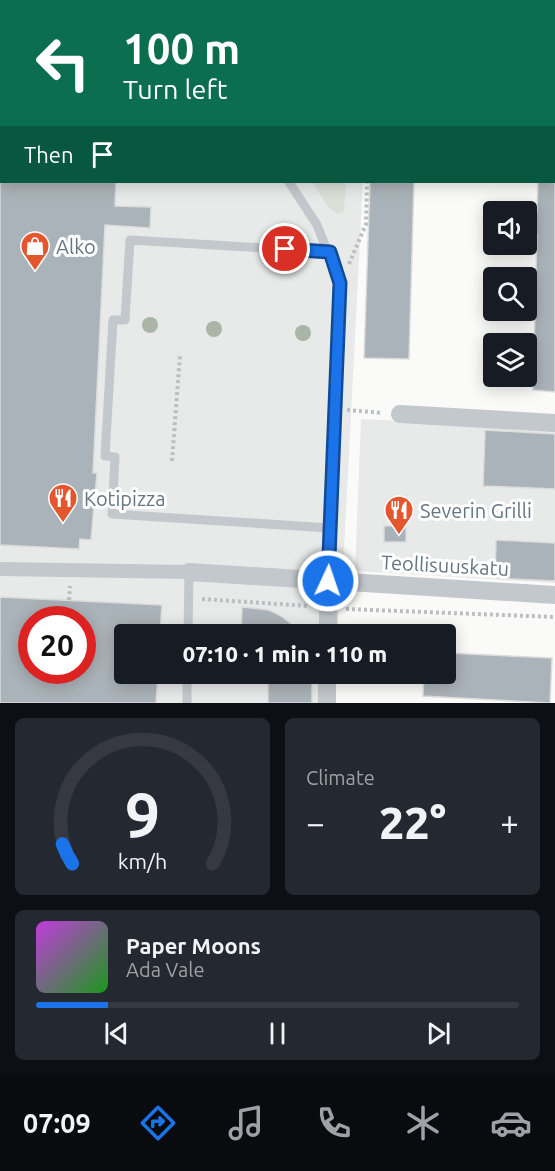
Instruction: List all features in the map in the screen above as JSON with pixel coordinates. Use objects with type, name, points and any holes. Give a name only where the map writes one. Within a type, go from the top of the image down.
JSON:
[{"type":"street","points":[[400,414],[555,423]]},
{"type":"street","points":[[0,569],[189,572]]},
{"type":"street","name":"Teollisuuskatu","points":[[189,572],[555,595]]},
{"type":"street","points":[[328,581],[328,624]]},
{"type":"street","points":[[327,684],[327,703]]},
{"type":"lane","points":[[290,183],[317,225],[330,252],[340,283],[328,581]]},
{"type":"lane","points":[[330,252],[130,240],[125,320],[113,320],[105,456],[115,457],[112,514],[330,528]]},
{"type":"lane","points":[[188,624],[189,572]]},
{"type":"lane","points":[[187,703],[188,684]]},
{"type":"path","points":[[340,283],[366,224],[367,183]]},
{"type":"path","points":[[172,461],[180,356]]},
{"type":"path","points":[[336,407],[356,411],[400,414]]},
{"type":"path","points":[[188,598],[328,608],[555,617]]},
{"type":"shaded area","points":[[0,183],[363,183],[343,569],[338,624],[114,624],[114,684],[333,684],[331,703],[0,703]]},
{"type":"shaded area","points":[[313,183],[346,183],[344,211],[338,214],[329,208]]},
{"type":"shaded area","points":[[361,419],[555,428],[555,583],[355,571]]},
{"type":"building","points":[[0,183],[116,183],[115,206],[151,207],[150,228],[105,225],[93,473],[97,473],[91,540],[80,539],[79,549],[0,545]]},
{"type":"building","points":[[370,183],[414,183],[409,359],[364,358]]},
{"type":"building","points":[[538,183],[555,183],[555,392],[533,390],[533,387],[537,387],[537,333],[534,333],[535,321],[537,321]]},
{"type":"building","points":[[485,430],[555,434],[555,489],[483,486]]},
{"type":"building","points":[[384,526],[406,526],[406,542],[384,542]]},
{"type":"building","points":[[496,540],[555,543],[555,581],[495,578]]},
{"type":"building","points":[[0,597],[162,605],[161,624],[114,624],[114,684],[157,684],[156,703],[0,703]]},
{"type":"building","points":[[242,607],[269,610],[291,624],[241,624]]},
{"type":"building","points":[[456,653],[552,658],[550,703],[423,696],[424,684],[456,684]]},
{"type":"building","points":[[268,684],[312,684],[312,703],[268,703]]},
{"type":"place","name":"Alko","points":[[35,272]]},
{"type":"place","name":"Kotipizza","points":[[63,524]]},
{"type":"place","name":"Severin Grilli","points":[[399,536]]},
{"type":"route","points":[[285,249],[330,252],[340,283],[341,304],[328,581]]}]
